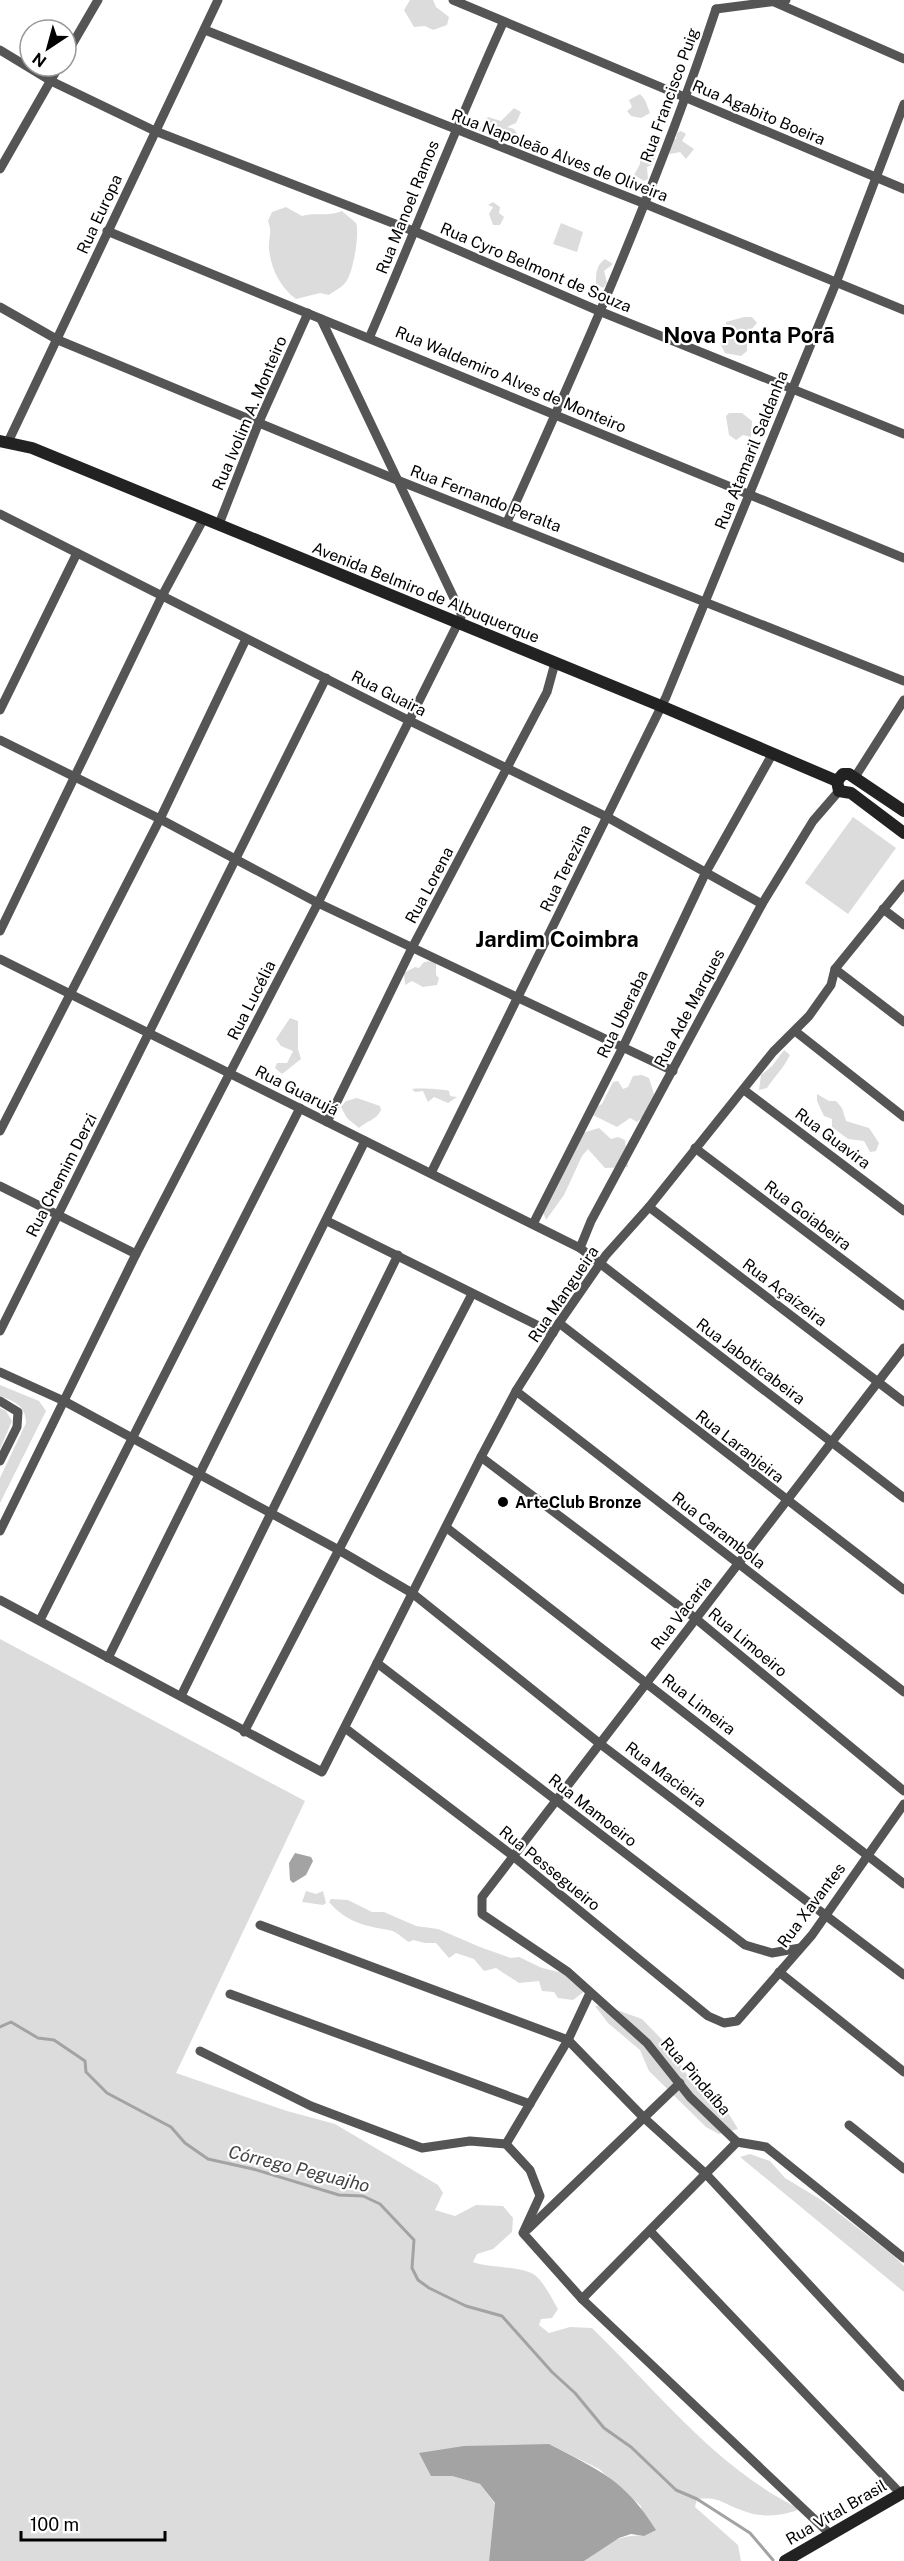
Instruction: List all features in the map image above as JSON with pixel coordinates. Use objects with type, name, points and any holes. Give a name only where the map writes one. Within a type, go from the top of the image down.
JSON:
[{"type":"main road","name":"Avenida Belmiro de Albuquerque","points":[[4,442],[32,448],[459,618],[555,663],[773,753],[842,788],[904,833]]},
{"type":"main road","points":[[855,777],[856,788],[842,788],[846,773],[855,777],[904,811]]},
{"type":"main road","name":"Rua Vital Brasil","points":[[786,2561],[902,2493]]},
{"type":"street","points":[[78,34],[98,0]]},
{"type":"street","name":"Rua Europa","points":[[4,442],[58,340],[107,231],[218,0]]},
{"type":"street","points":[[453,0],[502,23]]},
{"type":"street","points":[[714,5],[786,0]]},
{"type":"street","points":[[774,2],[904,59]]},
{"type":"street","name":"Rua Francisco Puig","points":[[507,522],[599,311],[687,97],[714,5]]},
{"type":"street","name":"Rua Agabito Boeira","points":[[502,23],[687,97],[904,189]]},
{"type":"street","name":"Rua Manoel Ramos","points":[[370,336],[416,231],[454,130],[502,23]]},
{"type":"street","name":"Rua Napoleão Alves de Oliveira","points":[[205,30],[643,203],[904,310]]},
{"type":"street","name":"Rua Cyro Belmont de Souza","points":[[0,50],[51,81],[155,130],[416,231],[599,311],[904,434]]},
{"type":"street","points":[[0,169],[53,78]]},
{"type":"street","name":"Rua Atamaril Saldanha","points":[[661,706],[836,283],[904,104]]},
{"type":"street","name":"Rua Waldemiro Alves de Monteiro","points":[[107,231],[321,319],[370,336],[904,558]]},
{"type":"street","name":"Rua Fernando Peralta","points":[[0,307],[58,340],[397,480],[904,681]]},
{"type":"street","name":"Rua Ivolim A. Monteiro","points":[[219,524],[259,422],[308,313]]},
{"type":"street","points":[[321,319],[459,618]]},
{"type":"street","name":"Rua Guaira","points":[[0,514],[508,770],[607,817],[762,904]]},
{"type":"street","points":[[0,931],[162,596],[204,518]]},
{"type":"street","points":[[0,710],[77,553]]},
{"type":"street","name":"Rua Lucélia","points":[[0,1531],[136,1254],[318,903],[459,618]]},
{"type":"street","points":[[0,1131],[160,819],[246,639]]},
{"type":"street","name":"Rua Lorena","points":[[327,1122],[412,948],[508,770],[547,692],[555,663]]},
{"type":"street","name":"Rua Chemim Derzi","points":[[0,1331],[326,678]]},
{"type":"street","points":[[855,777],[904,700]]},
{"type":"street","name":"Rua Terezina","points":[[430,1173],[661,706]]},
{"type":"street","points":[[0,740],[160,819],[318,903],[673,1071]]},
{"type":"street","name":"Rua Uberaba","points":[[533,1224],[623,1047],[706,872],[773,753]]},
{"type":"street","name":"Rua Ade Marques","points":[[580,1248],[591,1221],[762,904],[813,821],[842,788]]},
{"type":"street","name":"Rua Mangueira","points":[[244,1732],[322,1772],[516,1391],[598,1264],[649,1207],[773,1052],[795,1031],[824,995],[835,969],[904,884]]},
{"type":"street","points":[[883,909],[904,925]]},
{"type":"street","name":"Rua Guarujá","points":[[0,959],[580,1248]]},
{"type":"street","points":[[835,969],[904,1022]]},
{"type":"street","points":[[795,1031],[904,1117]]},
{"type":"street","name":"Rua Guavira","points":[[744,1090],[904,1211]]},
{"type":"street","points":[[40,1620],[300,1108]]},
{"type":"street","points":[[108,1658],[201,1476],[365,1141]]},
{"type":"street","name":"Rua Goiabeira","points":[[695,1148],[904,1306]]},
{"type":"street","points":[[0,1186],[136,1254]]},
{"type":"street","name":"Rua Açaízeira","points":[[649,1207],[904,1402]]},
{"type":"street","points":[[327,1221],[553,1334]]},
{"type":"street","name":"Rua Jaboticabeira","points":[[580,1248],[904,1498]]},
{"type":"street","points":[[181,1696],[398,1255]]},
{"type":"street","points":[[0,1600],[244,1732],[337,1549],[472,1294]]},
{"type":"street","name":"Rua Laranjeira","points":[[560,1323],[787,1502],[904,1590]]},
{"type":"street","name":"Rua Vacaria","points":[[482,1897],[904,1348]]},
{"type":"street","name":"Rua Macieira","points":[[0,1372],[64,1401],[270,1515],[337,1549],[412,1593],[599,1743],[904,1975]]},
{"type":"street","name":"Rua Carambola","points":[[516,1391],[904,1692]]},
{"type":"street","points":[[0,1401],[18,1412],[19,1420],[0,1461]]},
{"type":"street","name":"Rua Limoeiro","points":[[481,1457],[695,1618],[904,1791]]},
{"type":"street","name":"Rua Limeira","points":[[447,1528],[904,1884]]},
{"type":"street","name":"Rua Mamoeiro","points":[[377,1663],[745,1946],[772,1953],[800,1948]]},
{"type":"street","name":"Rua Pessegueiro","points":[[345,1728],[513,1856],[708,2016],[724,2023],[737,2020]]},
{"type":"street","name":"Rua Xavantes","points":[[737,2020],[800,1948],[904,1804]]},
{"type":"street","name":"Rua Pindaíba","points":[[482,1897],[482,1914],[568,1972],[647,2043],[690,2097],[736,2142]]},
{"type":"street","points":[[260,1925],[568,2040],[643,2117],[706,2175],[904,2388]]},
{"type":"street","points":[[779,1972],[904,2072]]},
{"type":"street","points":[[506,2144],[568,2040],[590,1993]]},
{"type":"street","points":[[230,1994],[530,2104]]},
{"type":"street","points":[[200,2051],[311,2106],[422,2148],[470,2141],[506,2144],[530,2170],[540,2196],[523,2233]]},
{"type":"street","points":[[523,2233],[680,2083]]},
{"type":"street","points":[[849,2125],[904,2169]]},
{"type":"street","points":[[582,2299],[736,2142],[766,2147],[903,2253]]},
{"type":"street","points":[[650,2231],[902,2493]]},
{"type":"street","points":[[523,2233],[582,2299],[831,2535]]},
{"type":"shaded area","points":[[410,0],[433,0],[436,7],[449,17],[447,25],[433,30],[425,26],[414,27],[404,10]]},
{"type":"shaded area","points":[[640,94],[650,113],[641,118],[631,116],[627,111],[632,107],[629,100]]},
{"type":"shaded area","points":[[514,108],[521,112],[516,123],[507,127],[514,129],[519,137],[509,143],[494,134],[478,131],[488,117],[501,121]]},
{"type":"shaded area","points":[[681,131],[686,134],[682,141],[694,149],[686,159],[680,152],[670,154],[667,151],[672,139],[676,139],[677,133]]},
{"type":"shaded area","points":[[640,153],[655,158],[652,165],[647,167],[648,179],[644,181],[634,175],[640,164]]},
{"type":"shaded area","points":[[493,202],[500,207],[499,213],[504,217],[500,225],[493,225],[489,214],[493,207],[488,205]]},
{"type":"shaded area","points":[[286,207],[302,216],[342,211],[356,223],[356,244],[351,272],[343,285],[329,295],[320,293],[296,299],[277,277],[270,256],[268,221],[272,212]]},
{"type":"shaded area","points":[[561,223],[583,232],[577,252],[553,244]]},
{"type":"shaded area","points":[[605,259],[613,264],[604,271],[607,283],[603,288],[596,284],[596,277],[598,267]]},
{"type":"shaded area","points":[[752,317],[757,323],[748,333],[737,331],[734,333],[747,342],[747,351],[741,356],[725,353],[720,343],[726,333],[726,322]]},
{"type":"shaded area","points":[[729,413],[742,413],[752,421],[751,437],[743,435],[736,440],[729,435],[726,416]]},
{"type":"shaded area","points":[[853,817],[896,848],[848,914],[805,883]]},
{"type":"shaded area","points":[[424,962],[436,963],[436,975],[439,978],[437,985],[423,987],[412,981],[405,985],[404,973],[415,967],[419,968]]},
{"type":"shaded area","points":[[290,1018],[298,1021],[298,1049],[301,1059],[282,1074],[275,1068],[277,1063],[287,1063],[293,1051],[281,1046],[276,1039]]},
{"type":"shaded area","points":[[784,1050],[790,1055],[785,1064],[767,1088],[759,1090],[761,1075],[772,1066]]},
{"type":"shaded area","points":[[642,1075],[649,1078],[654,1094],[643,1117],[637,1122],[630,1118],[617,1127],[591,1114],[594,1108],[602,1104],[613,1082],[618,1081],[623,1089],[628,1087],[633,1076]]},
{"type":"shaded area","points":[[412,1089],[446,1090],[449,1091],[450,1096],[457,1097],[448,1103],[434,1097],[428,1102],[423,1091],[415,1092]]},
{"type":"shaded area","points":[[817,1094],[829,1101],[836,1101],[842,1108],[846,1121],[869,1128],[879,1143],[876,1151],[870,1152],[864,1141],[848,1139],[832,1127],[832,1119],[824,1116],[817,1101]]},
{"type":"shaded area","points":[[357,1098],[380,1106],[381,1110],[377,1116],[359,1128],[347,1118],[341,1107],[346,1101]]},
{"type":"shaded area","points":[[599,1128],[611,1139],[618,1137],[625,1140],[628,1167],[605,1168],[588,1149],[582,1156],[564,1195],[546,1220],[543,1212],[582,1133]]},
{"type":"shaded area","points":[[0,1385],[39,1401],[46,1411],[0,1503],[0,1478],[26,1423],[21,1408],[0,1396]]},
{"type":"shaded area","points":[[0,1408],[6,1411],[12,1421],[0,1449]]},
{"type":"shaded area","points":[[0,1639],[305,1801],[176,2073],[287,2111],[335,2124],[438,2185],[443,2193],[435,2210],[455,2216],[476,2205],[503,2206],[513,2218],[512,2232],[493,2249],[477,2254],[473,2262],[532,2273],[546,2288],[558,2309],[552,2318],[541,2319],[539,2325],[549,2333],[570,2327],[592,2328],[715,2451],[742,2473],[800,2509],[786,2514],[763,2515],[748,2513],[716,2500],[697,2499],[695,2507],[738,2545],[741,2561],[584,2561],[589,2555],[611,2541],[628,2536],[644,2536],[641,2506],[599,2469],[549,2444],[431,2476],[452,2476],[480,2484],[495,2504],[489,2561],[0,2561]]},
{"type":"shaded area","points":[[295,1853],[311,1857],[313,1861],[306,1875],[293,1883],[290,1880],[289,1863]]},
{"type":"shaded area","points":[[306,1891],[316,1894],[323,1891],[326,1903],[323,1905],[302,1902]]},
{"type":"shaded area","points":[[331,1899],[348,1900],[372,1912],[384,1912],[416,1926],[438,1929],[511,1958],[519,1957],[542,1968],[563,1973],[585,1991],[573,2000],[558,1998],[554,1992],[542,1991],[539,1981],[519,1983],[496,1968],[484,1971],[474,1959],[456,1953],[449,1958],[436,1943],[413,1940],[409,1942],[392,1931],[349,1919],[335,1909],[329,1902]]},
{"type":"shaded area","points":[[603,2005],[642,2019],[671,2049],[694,2086],[713,2095],[727,2111],[738,2129],[719,2134],[706,2127],[649,2071],[640,2050],[608,2023],[595,2006]]},
{"type":"shaded area","points":[[750,2154],[770,2161],[785,2178],[823,2201],[894,2256],[904,2266],[904,2292],[740,2157]]},
{"type":"shaded area","points":[[549,2444],[597,2470],[622,2487],[656,2530],[644,2536],[631,2534],[619,2538],[584,2561],[489,2561],[495,2503],[480,2484],[452,2476],[431,2476],[419,2453],[464,2446]]},
{"type":"waterway","name":"Córrego Peguajho","points":[[0,2027],[11,2022],[38,2038],[54,2040],[85,2061],[86,2072],[107,2093],[171,2127],[185,2143],[208,2159],[253,2169],[339,2195],[363,2196],[380,2204],[414,2240],[412,2268],[418,2280],[466,2306],[502,2316],[552,2372],[575,2393],[604,2428],[631,2447],[676,2490],[697,2499],[750,2533],[773,2560]]},
{"type":"place","name":"ArteClub Bronze","points":[[503,1502]]},
{"type":"district","name":"Nova Ponta Porã","points":[[749,335]]},
{"type":"district","name":"Jardim Coimbra","points":[[557,939]]}]
